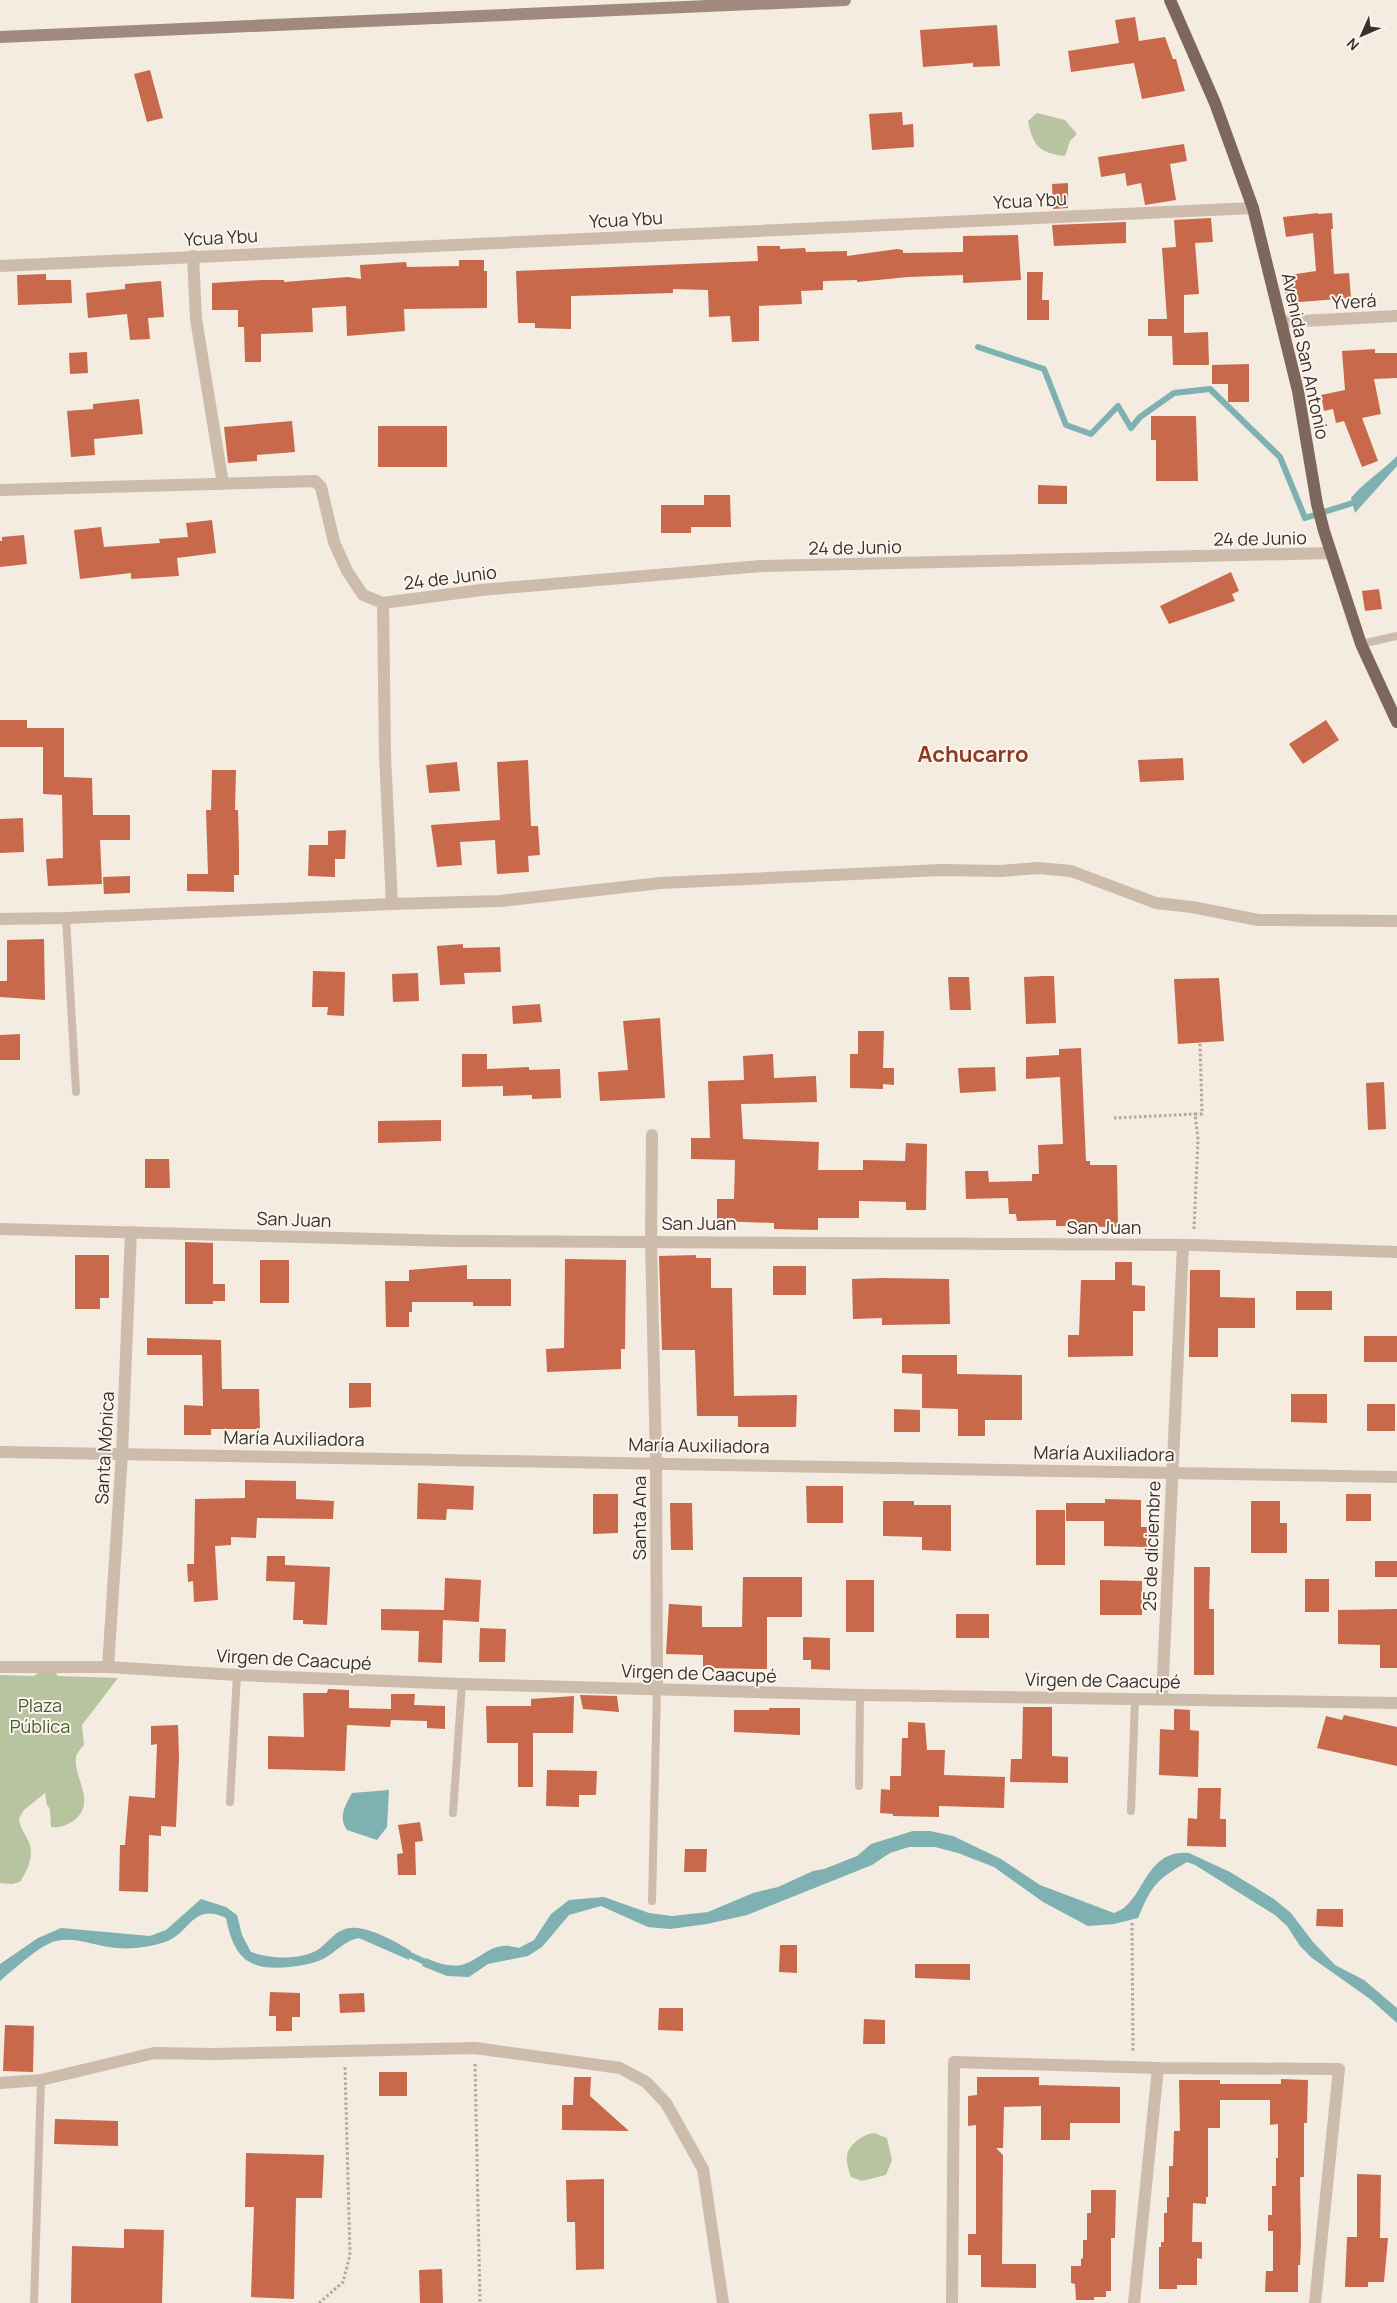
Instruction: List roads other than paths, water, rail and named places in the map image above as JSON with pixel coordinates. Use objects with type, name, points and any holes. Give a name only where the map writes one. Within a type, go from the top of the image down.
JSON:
[{"type":"main road","points":[[0,37],[845,0]]},
{"type":"main road","name":"Avenida San Antonio","points":[[1170,0],[1215,103],[1253,208],[1298,391],[1317,504],[1324,531],[1361,644],[1397,722]]},
{"type":"street","name":"Ycua Ybu","points":[[0,266],[1253,208]]},
{"type":"street","points":[[193,256],[196,319],[223,484]]},
{"type":"street","name":"Yverá","points":[[1282,322],[1397,316]]},
{"type":"street","points":[[0,490],[315,481],[320,487],[334,542],[347,571],[363,595],[383,603],[386,755],[392,904]]},
{"type":"street","name":"24 de Junio","points":[[383,603],[480,590],[761,566],[1331,554]]},
{"type":"street","points":[[0,919],[500,901],[660,883],[863,873],[1038,868],[1071,871],[1156,903],[1192,907],[1258,920],[1397,921]]},
{"type":"street","name":"Santa Ana","points":[[652,1134],[651,1240],[656,1462],[657,1689]]},
{"type":"street","name":"San Juan","points":[[0,1229],[452,1241],[651,1240],[1188,1245],[1397,1252]]},
{"type":"street","name":"Santa Mónica","points":[[108,1667],[122,1453],[131,1232]]},
{"type":"street","name":"25 de diciembre","points":[[1162,1698],[1171,1472],[1188,1245]]},
{"type":"street","name":"María Auxiliadora","points":[[0,1452],[1397,1476]]},
{"type":"street","name":"Virgen de Caacupé","points":[[0,1666],[108,1667],[237,1675],[462,1684],[860,1695],[1397,1703]]},
{"type":"street","points":[[0,2083],[41,2080],[154,2053],[475,2048],[620,2068],[646,2082],[666,2103],[703,2169],[723,2303]]},
{"type":"street","points":[[952,2303],[954,2062],[1158,2068],[1339,2069],[1315,2303]]},
{"type":"street","points":[[1134,2303],[1158,2068]]},
{"type":"lane","points":[[1361,644],[1397,636]]},
{"type":"lane","points":[[66,918],[76,1092]]},
{"type":"lane","points":[[230,1802],[237,1675]]},
{"type":"lane","points":[[453,1813],[462,1684]]},
{"type":"lane","name":"Santa Ana","points":[[652,1901],[657,1689]]},
{"type":"lane","points":[[859,1786],[860,1695]]},
{"type":"lane","points":[[1130,1811],[1135,1699]]},
{"type":"lane","points":[[34,2303],[41,2080]]},
{"type":"water","points":[[1397,456],[1397,466],[1355,513],[1351,498]]},
{"type":"water","points":[[389,1790],[387,1827],[377,1840],[347,1830],[344,1825],[343,1816],[352,1793]]},
{"type":"water","points":[[913,1831],[930,1831],[953,1836],[1001,1859],[1040,1885],[1114,1913],[1124,1908],[1132,1899],[1153,1868],[1162,1859],[1174,1854],[1189,1853],[1230,1872],[1274,1899],[1291,1913],[1313,1942],[1335,1965],[1364,1980],[1397,2008],[1397,2023],[1370,1999],[1312,1958],[1300,1946],[1287,1926],[1275,1915],[1195,1865],[1187,1862],[1156,1884],[1138,1918],[1114,1924],[1088,1926],[1043,1902],[994,1867],[958,1853],[935,1847],[909,1847],[890,1853],[872,1865],[747,1915],[707,1924],[670,1929],[648,1927],[601,1906],[569,1915],[542,1947],[528,1956],[488,1964],[469,1977],[447,1976],[422,1966],[426,1958],[443,1964],[461,1965],[494,1948],[509,1946],[519,1948],[534,1940],[551,1914],[569,1900],[604,1897],[649,1913],[672,1916],[708,1912],[753,1893],[778,1887],[813,1871],[824,1869],[857,1856],[871,1844]]},
{"type":"water","points":[[201,1899],[226,1907],[237,1915],[242,1935],[251,1952],[284,1958],[309,1954],[316,1951],[340,1931],[358,1928],[382,1935],[411,1951],[409,1960],[359,1938],[349,1941],[323,1959],[315,1962],[289,1967],[263,1967],[245,1959],[239,1952],[233,1943],[226,1918],[215,1914],[206,1914],[192,1921],[174,1938],[151,1946],[122,1948],[75,1940],[56,1941],[35,1952],[0,1981],[0,1964],[38,1938],[61,1928],[150,1936],[166,1930]]},
{"type":"waterway","points":[[978,347],[1044,369],[1066,425],[1091,434],[1118,406],[1131,428],[1140,417],[1174,393],[1210,389],[1280,457],[1305,518],[1359,501]]},
{"type":"waterway","points":[[404,1952],[431,1965]]},
{"type":"district","name":"Achucarro","points":[[973,754]]},
{"type":"park label","name":"Plaza Pública","points":[[40,1715]]}]
